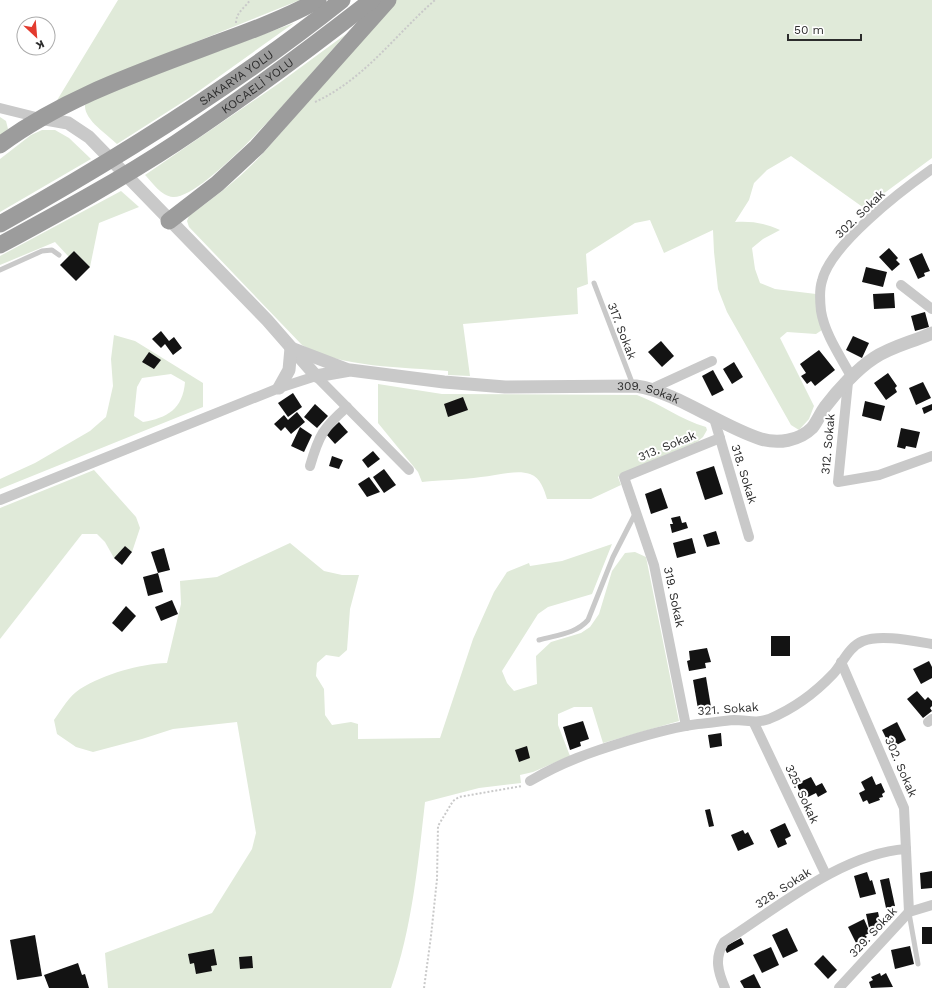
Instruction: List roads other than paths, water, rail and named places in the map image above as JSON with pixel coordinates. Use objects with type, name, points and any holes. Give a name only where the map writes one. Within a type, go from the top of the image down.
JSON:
[{"type":"highway","points":[[0,146],[40,118],[81,96],[115,81],[283,18],[318,0]]},
{"type":"highway","name":"SAKARYA YOLU","points":[[0,224],[97,169],[218,92],[342,0]]},
{"type":"highway","name":"KOCAELİ YOLU","points":[[0,245],[175,144],[272,77],[372,0]]},
{"type":"highway","points":[[169,221],[228,175],[257,147],[388,0]]},
{"type":"street","points":[[0,108],[68,123],[89,137],[169,221],[267,320],[316,376],[409,470]]},
{"type":"street","name":"302. Sokak","points":[[850,380],[824,323],[820,302],[822,281],[826,271],[857,231],[884,206],[932,169]]},
{"type":"street","points":[[901,285],[932,309]]},
{"type":"street","name":"309. Sokak","points":[[316,376],[350,370],[444,382],[505,387],[633,386],[651,389],[762,439],[782,442],[802,435],[812,428],[825,407],[862,367],[880,354],[932,333]]},
{"type":"street","points":[[291,348],[350,370]]},
{"type":"street","points":[[279,388],[289,370],[291,348]]},
{"type":"street","points":[[651,389],[712,361]]},
{"type":"street","points":[[0,500],[279,388],[316,376]]},
{"type":"street","name":"312. Sokak","points":[[850,380],[838,482],[880,475],[932,456]]},
{"type":"street","points":[[310,466],[317,441],[322,432],[347,407]]},
{"type":"street","name":"318. Sokak","points":[[714,418],[749,537]]},
{"type":"street","name":"313. Sokak","points":[[624,477],[720,438]]},
{"type":"street","name":"319. Sokak","points":[[624,477],[654,565],[686,726]]},
{"type":"street","name":"321. Sokak","points":[[530,781],[549,769],[580,755],[686,726],[726,721],[754,723],[769,719],[804,700],[824,684],[857,644],[870,639],[903,640],[932,644]]},
{"type":"street","name":"302. Sokak","points":[[841,662],[900,796],[905,817],[909,912]]},
{"type":"street","name":"325. Sokak","points":[[754,723],[826,875]]},
{"type":"street","name":"328. Sokak","points":[[725,988],[718,970],[717,959],[718,951],[724,942],[826,875],[868,856],[889,850],[906,849]]},
{"type":"street","name":"329. Sokak","points":[[839,988],[909,912],[932,905]]},
{"type":"lane","points":[[0,270],[42,251],[52,250],[59,255]]},
{"type":"lane","name":"317. Sokak","points":[[594,283],[633,386]]},
{"type":"lane","points":[[538,640],[574,631],[582,627],[588,620],[613,557],[636,511]]},
{"type":"lane","points":[[909,912],[918,964]]}]
